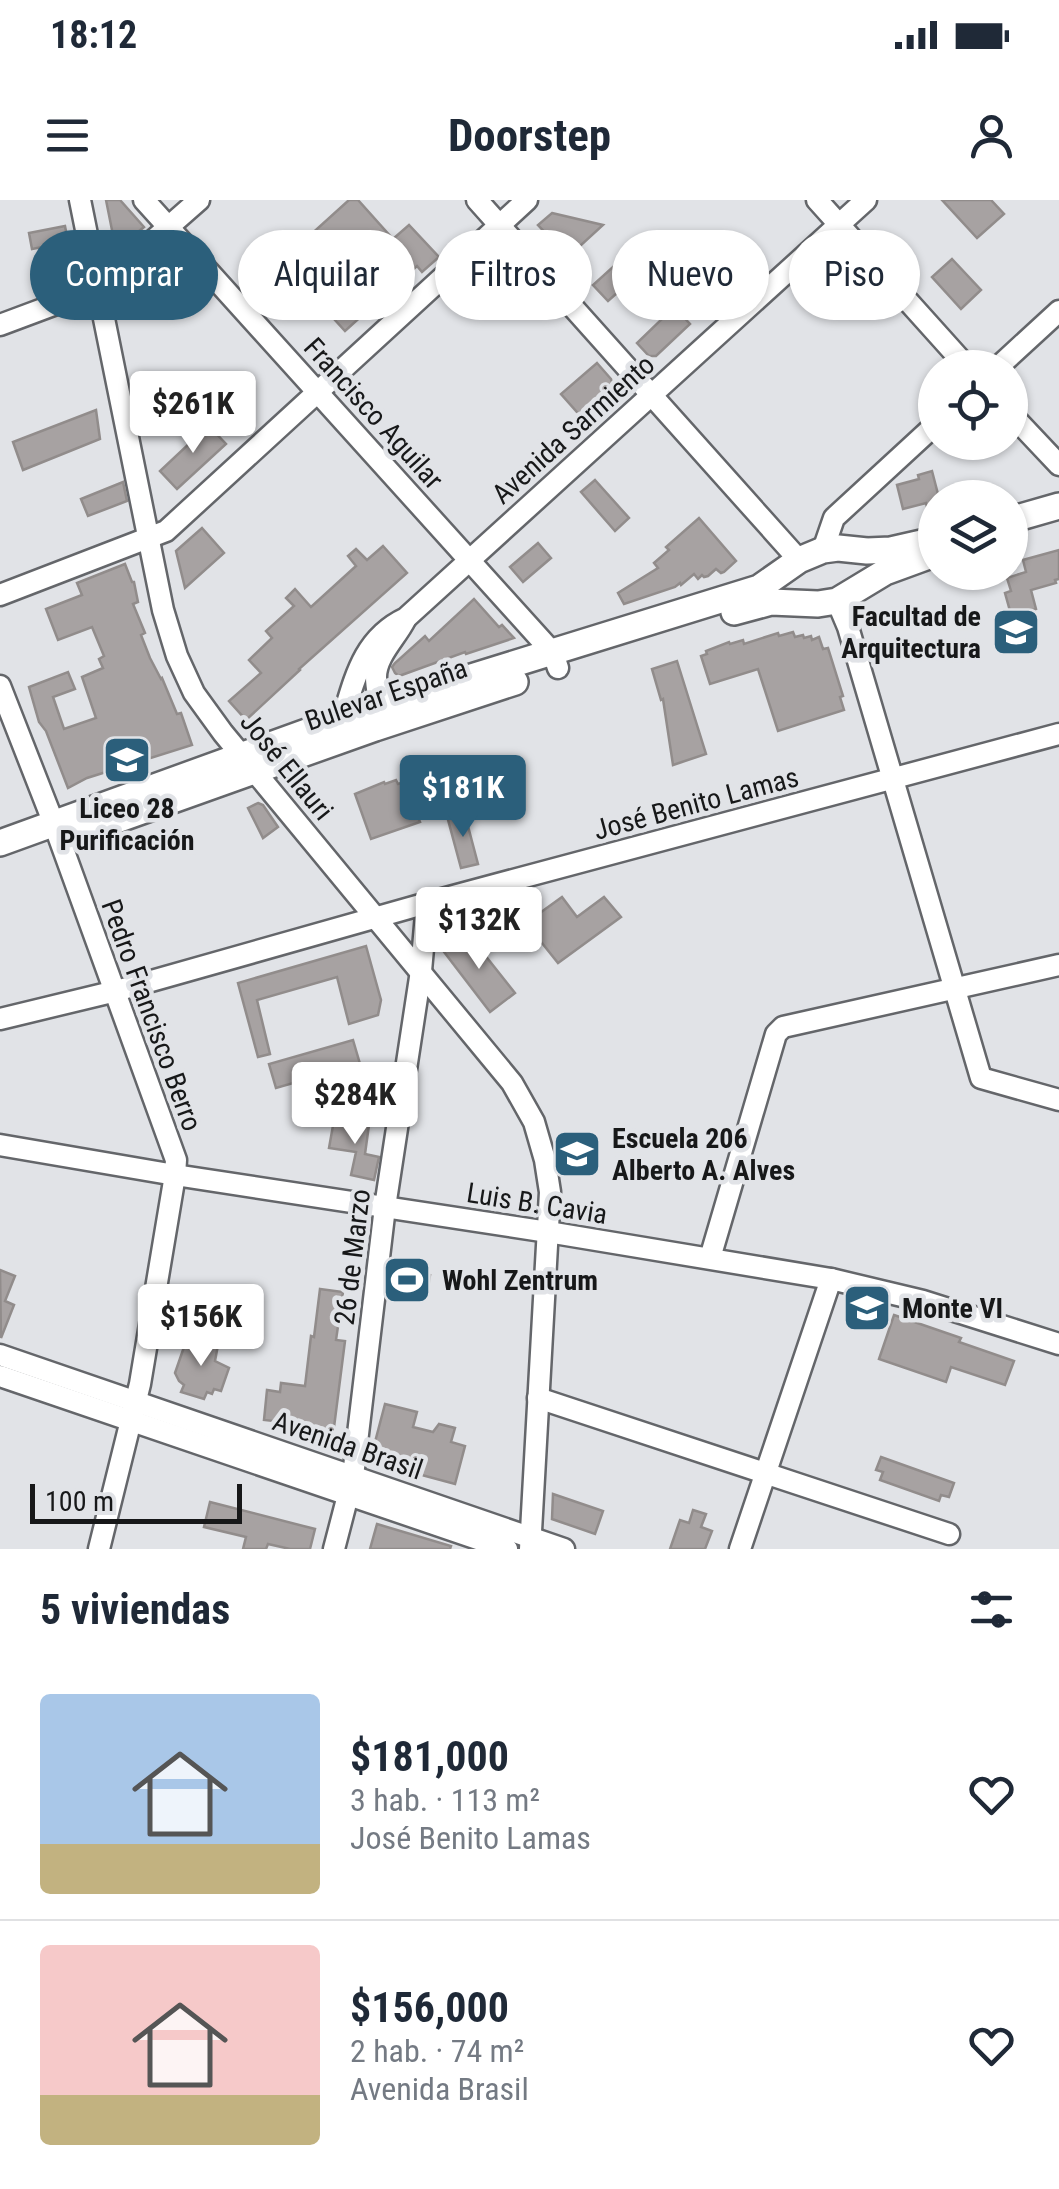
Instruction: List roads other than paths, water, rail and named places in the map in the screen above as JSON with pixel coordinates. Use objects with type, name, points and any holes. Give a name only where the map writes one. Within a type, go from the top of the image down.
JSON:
[{"type":"main road","points":[[1028,515],[1059,506]]},
{"type":"main road","points":[[1028,530],[1059,522]]},
{"type":"main road","name":"Bulevar España","points":[[0,860],[57,832],[248,763],[759,588],[802,560],[838,548],[891,550],[918,544]]},
{"type":"main road","points":[[857,550],[868,569],[868,582]]},
{"type":"main road","points":[[797,602],[787,589],[802,560]]},
{"type":"main road","points":[[837,601],[895,567],[918,560]]},
{"type":"main road","name":"Bulevar España","points":[[556,660],[752,606],[837,601]]},
{"type":"main road","name":"Bulevar España","points":[[248,763],[342,720],[378,717]]},
{"type":"main road","name":"Bulevar España","points":[[0,843],[57,832]]},
{"type":"street","name":"José Ellauri","points":[[80,200],[86,230]]},
{"type":"street","name":"Francisco Aguilar","points":[[144,200],[556,660]]},
{"type":"street","points":[[166,230],[200,200]]},
{"type":"street","points":[[477,200],[802,560],[834,518],[918,440]]},
{"type":"street","points":[[0,595],[166,531],[526,200]]},
{"type":"street","points":[[816,200],[952,350]]},
{"type":"street","name":"Avenida Sarmiento","points":[[342,720],[356,674],[382,632],[406,618],[866,200]]},
{"type":"street","points":[[1017,350],[1059,311]]},
{"type":"street","points":[[0,325],[30,314]]},
{"type":"street","name":"José Ellauri","points":[[105,320],[163,610],[194,693],[512,1084],[534,1122],[550,1192],[530,1543]]},
{"type":"street","points":[[1028,432],[1059,465]]},
{"type":"street","points":[[837,601],[848,627],[981,1078],[1059,1100]]},
{"type":"street","name":"Avenida Sarmiento","points":[[378,717],[376,670],[406,618]]},
{"type":"street","name":"Pedro Francisco Berro","points":[[0,686],[176,1160],[133,1410],[99,1549]]},
{"type":"street","name":"José Benito Lamas","points":[[0,1019],[116,991],[426,903],[1059,734]]},
{"type":"street","name":"26 de Marzo","points":[[334,1549],[350,1486],[426,903]]},
{"type":"street","points":[[710,1258],[779,1030],[1059,964]]},
{"type":"street","name":"Luis B. Cavia","points":[[0,1145],[830,1279],[923,1301],[1059,1344]]},
{"type":"street","points":[[740,1549],[830,1279]]},
{"type":"street","name":"Avenida Brasil","points":[[0,1355],[133,1410],[350,1486],[530,1543],[564,1549]]},
{"type":"street","name":"Avenida Brasil","points":[[0,1376],[133,1410]]},
{"type":"street","points":[[538,1398],[949,1534]]},
{"type":"street","name":"Avenida Brasil","points":[[350,1486],[507,1549]]},
{"type":"place","name":"Facultad de Arquitectura","points":[[1016,632]]},
{"type":"place","name":"Liceo 28 Purificación","points":[[127,760]]},
{"type":"place","name":"Escuela 206 Alberto A. Alves","points":[[577,1154]]},
{"type":"place","name":"Wohl Zentrum","points":[[407,1280]]},
{"type":"place","name":"Monte VI","points":[[867,1308]]}]
